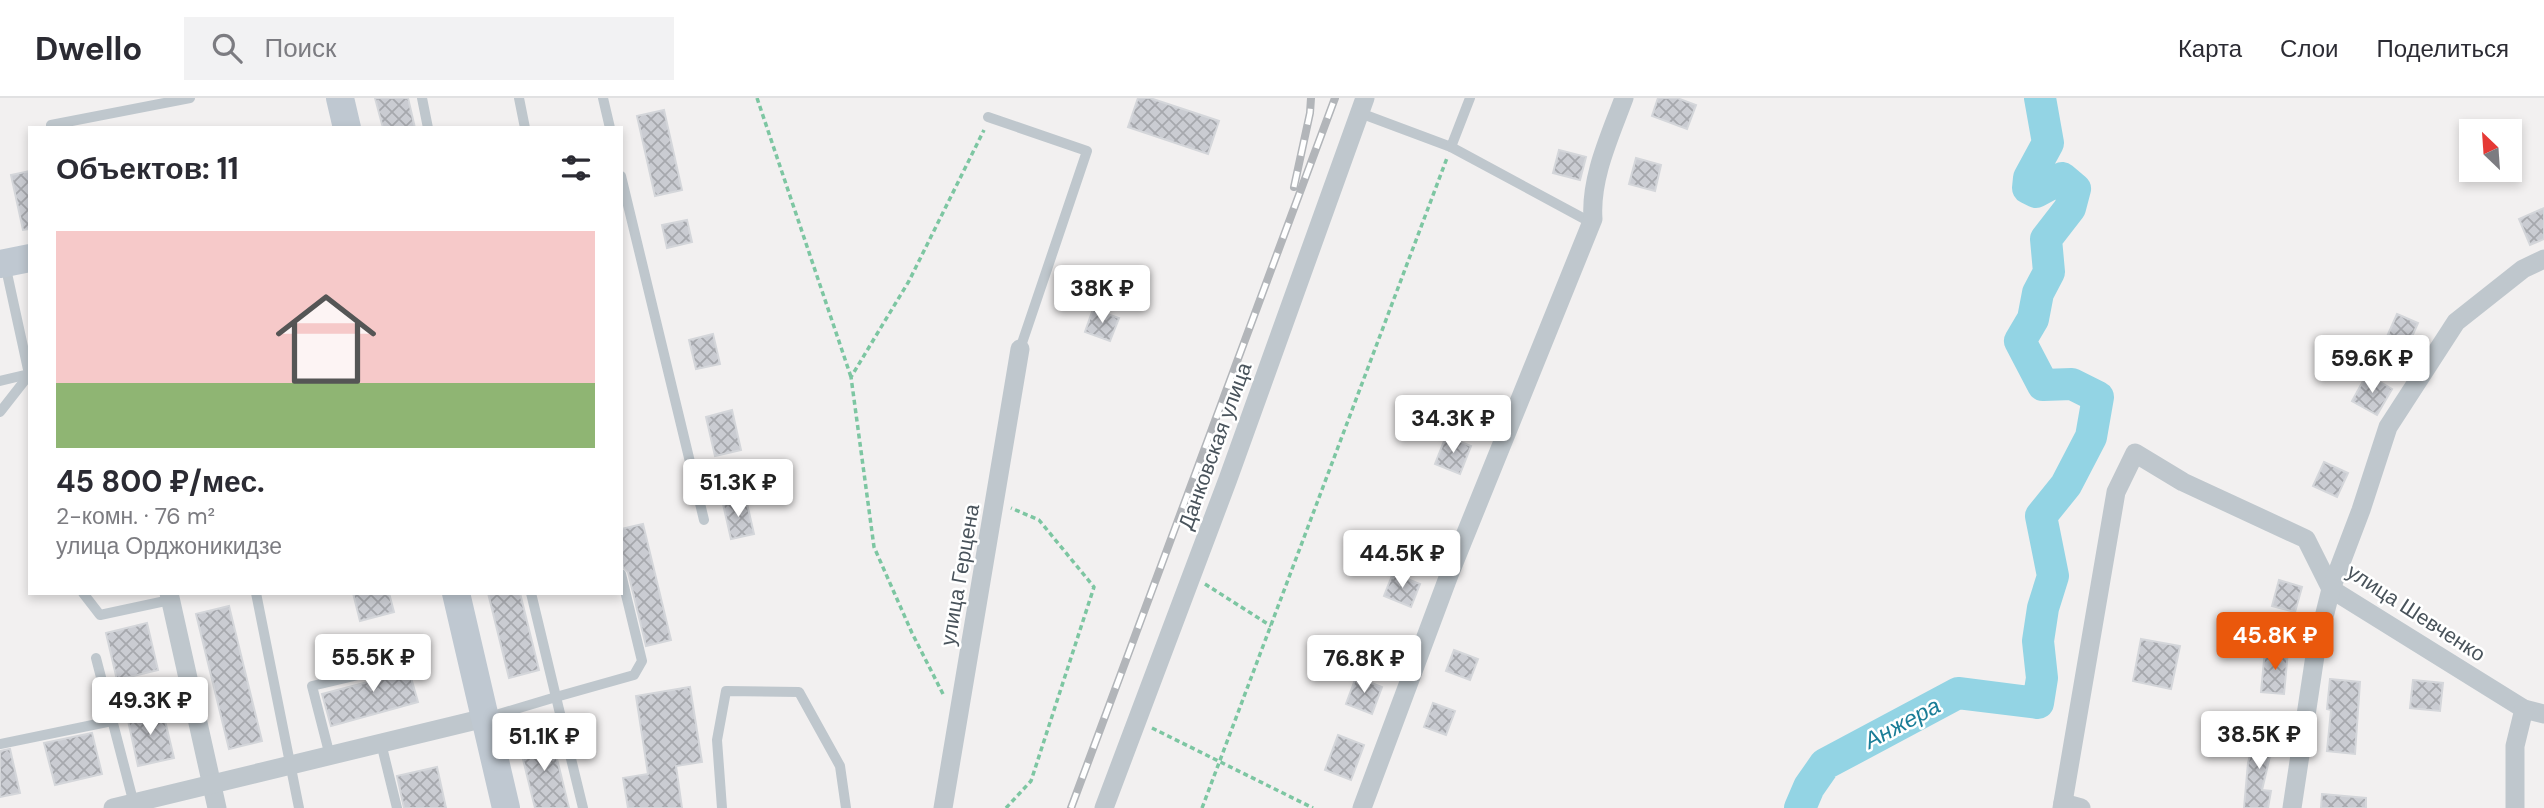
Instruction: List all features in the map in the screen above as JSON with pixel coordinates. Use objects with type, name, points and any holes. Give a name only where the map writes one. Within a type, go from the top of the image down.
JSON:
[{"type":"main road","points":[[340,98],[347,126]]},
{"type":"main road","points":[[456,595],[506,808]]},
{"type":"street","points":[[1362,808],[1449,575],[1594,224],[1592,200],[1607,145],[1624,98]]},
{"type":"street","name":"Данковская улица","points":[[1104,808],[1192,576],[1362,105]]},
{"type":"street","points":[[2291,808],[2316,649],[2331,589],[2388,427],[2456,322],[2523,269],[2544,259]]},
{"type":"street","name":"улица Герцена","points":[[943,808],[1020,349]]},
{"type":"street","name":"улица Шевченко","points":[[2069,806],[2116,492],[2135,453],[2183,482],[2306,539],[2331,589],[2524,709],[2544,714]]},
{"type":"street","points":[[170,597],[217,808]]},
{"type":"street","points":[[2515,808],[2515,746],[2524,709]]},
{"type":"street","points":[[113,808],[135,806],[211,784],[485,718]]},
{"type":"lane","points":[[51,125],[190,98]]},
{"type":"lane","points":[[422,98],[428,126]]},
{"type":"lane","points":[[519,98],[525,126]]},
{"type":"lane","points":[[603,98],[610,126]]},
{"type":"lane","points":[[1451,147],[1470,98]]},
{"type":"lane","points":[[1362,105],[1451,147],[1594,224]]},
{"type":"lane","points":[[988,117],[1087,150],[1020,349]]},
{"type":"lane","points":[[623,184],[704,520]]},
{"type":"lane","points":[[12,262],[28,367]]},
{"type":"lane","points":[[0,382],[28,374]]},
{"type":"lane","points":[[0,412],[28,375]]},
{"type":"lane","points":[[485,718],[634,675],[642,662],[623,582]]},
{"type":"lane","points":[[85,595],[100,615],[170,597]]},
{"type":"lane","points":[[256,595],[299,808]]},
{"type":"lane","points":[[531,595],[583,808]]},
{"type":"lane","points":[[96,658],[135,806]]},
{"type":"lane","points":[[330,756],[312,686],[371,671]]},
{"type":"lane","points":[[722,808],[717,740],[726,691],[799,692],[840,766],[846,808]]},
{"type":"lane","points":[[0,744],[113,721]]},
{"type":"lane","points":[[382,743],[397,808]]},
{"type":"path","points":[[757,98],[851,377],[874,547],[912,634],[958,722]]},
{"type":"path","points":[[851,377],[909,281],[982,135],[988,117]]},
{"type":"path","points":[[1202,808],[1451,147]]},
{"type":"path","points":[[995,502],[1039,520],[1094,587],[1031,781],[1006,808]]},
{"type":"path","points":[[1192,576],[1271,626]]},
{"type":"path","points":[[1137,721],[1313,808]]},
{"type":"building","points":[[375,98],[408,98],[415,126],[382,126]]},
{"type":"building","points":[[1138,98],[1150,98],[1219,121],[1208,154],[1128,127]]},
{"type":"building","points":[[1658,98],[1677,98],[1696,105],[1687,129],[1652,116]]},
{"type":"building","points":[[664,110],[682,190],[655,196],[637,116]]},
{"type":"building","points":[[1559,150],[1586,157],[1580,180],[1553,173]]},
{"type":"building","points":[[1636,158],[1661,165],[1655,191],[1629,184]]},
{"type":"building","points":[[28,171],[28,229],[23,230],[11,175]]},
{"type":"building","points":[[2544,208],[2544,239],[2530,245],[2519,219]]},
{"type":"building","points":[[687,220],[692,242],[667,248],[662,225]]},
{"type":"building","points":[[1093,309],[1119,318],[1110,341],[1085,332]]},
{"type":"building","points":[[2397,314],[2418,323],[2406,350],[2385,341]]},
{"type":"building","points":[[713,334],[720,364],[696,369],[689,340]]},
{"type":"building","points":[[2367,374],[2392,389],[2377,415],[2352,401]]},
{"type":"building","points":[[732,410],[741,450],[715,456],[706,417]]},
{"type":"building","points":[[1446,436],[1471,446],[1460,474],[1435,464]]},
{"type":"building","points":[[2324,462],[2348,473],[2337,497],[2313,486]]},
{"type":"building","points":[[746,499],[754,534],[731,539],[723,504]]},
{"type":"building","points":[[643,524],[671,640],[646,646],[628,572],[623,567],[623,529]]},
{"type":"building","points":[[1393,573],[1420,584],[1411,607],[1384,596]]},
{"type":"building","points":[[2279,580],[2302,587],[2295,612],[2272,606]]},
{"type":"building","points":[[354,595],[390,595],[394,612],[360,621]]},
{"type":"building","points":[[488,595],[520,595],[539,670],[509,678]]},
{"type":"building","points":[[229,606],[262,741],[229,749],[196,614]]},
{"type":"building","points":[[147,623],[158,670],[117,680],[106,633]]},
{"type":"building","points":[[2141,639],[2180,646],[2171,689],[2133,681]]},
{"type":"building","points":[[1454,650],[1478,659],[1470,680],[1446,671]]},
{"type":"building","points":[[2265,650],[2288,651],[2284,694],[2261,692]]},
{"type":"building","points":[[404,653],[418,702],[331,726],[322,694],[387,677],[382,659]]},
{"type":"building","points":[[1356,677],[1382,687],[1372,714],[1346,704]]},
{"type":"building","points":[[2330,679],[2360,682],[2355,754],[2327,751],[2331,710],[2327,709]]},
{"type":"building","points":[[2413,680],[2443,683],[2440,711],[2410,708]]},
{"type":"building","points":[[690,687],[702,762],[676,766],[682,808],[628,808],[623,778],[648,774],[636,696]]},
{"type":"building","points":[[1433,703],[1455,711],[1446,735],[1424,727]]},
{"type":"building","points":[[162,708],[174,758],[138,766],[127,716]]},
{"type":"building","points":[[2256,730],[2275,735],[2262,790],[2271,791],[2268,808],[2244,808],[2248,763]]},
{"type":"building","points":[[92,733],[102,774],[55,785],[44,743]]},
{"type":"building","points":[[551,734],[569,808],[535,808],[519,743]]},
{"type":"building","points":[[1338,735],[1364,745],[1351,780],[1325,770]]},
{"type":"building","points":[[10,749],[20,793],[0,797],[0,751]]},
{"type":"building","points":[[437,767],[446,808],[404,808],[397,776]]},
{"type":"building","points":[[2322,794],[2366,798],[2366,808],[2321,808]]},
{"type":"waterway","name":"Анжера","points":[[1800,808],[1809,787],[1825,764],[1958,693],[2038,703],[2042,678],[2038,641],[2043,608],[2053,576],[2041,516],[2066,485],[2091,437],[2098,397],[2072,384],[2043,385],[2020,341],[2033,319],[2038,293],[2049,272],[2046,239],[2070,208],[2075,189],[2062,178],[2036,192],[2028,188],[2029,178],[2048,143],[2040,98]]},
{"type":"railway","points":[[1294,187],[1311,98]]},
{"type":"railway","points":[[1071,808],[1335,98]]}]
